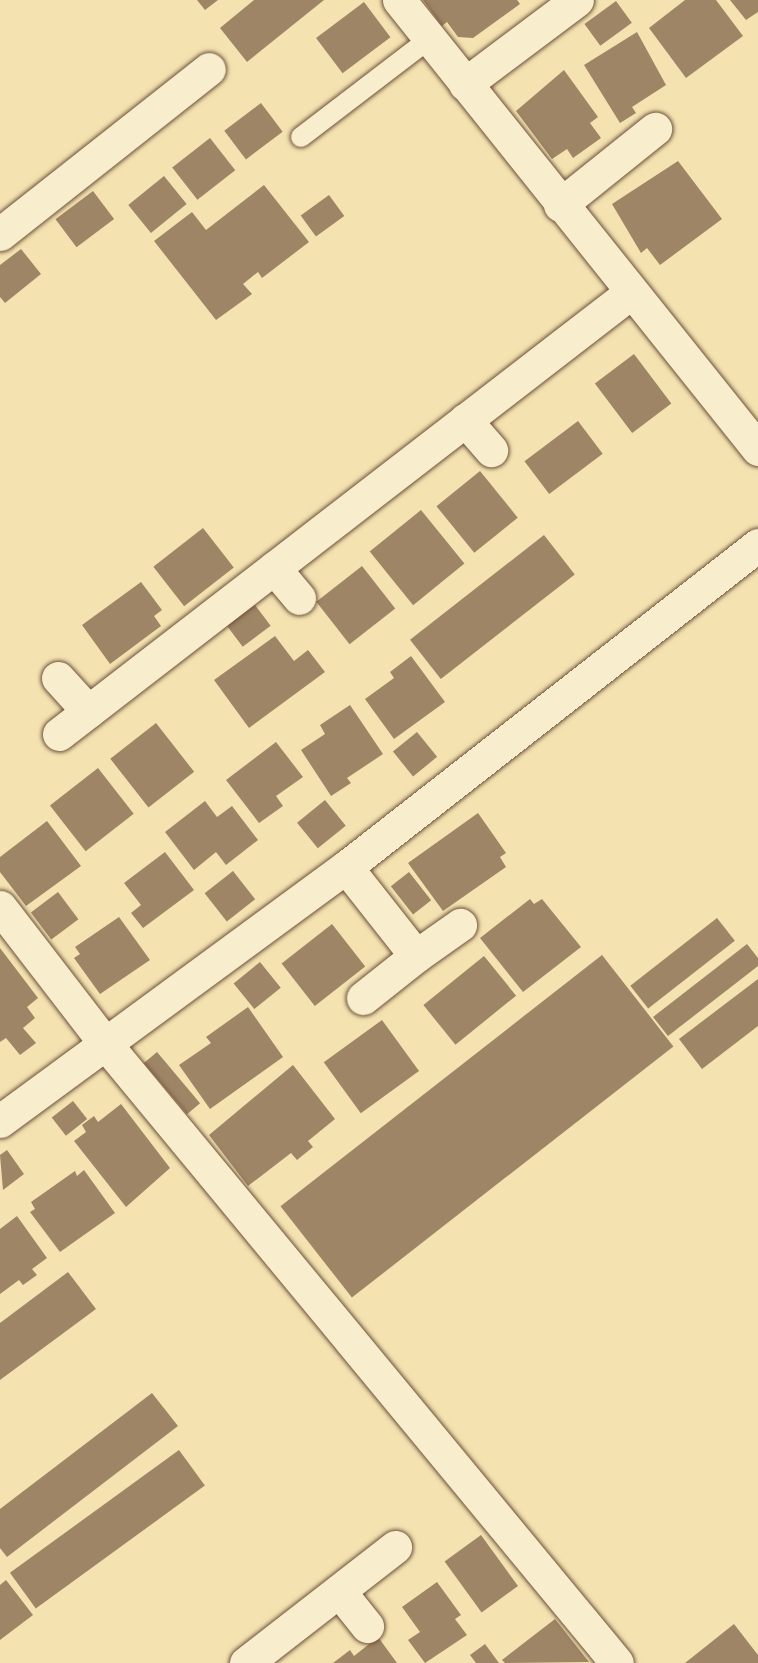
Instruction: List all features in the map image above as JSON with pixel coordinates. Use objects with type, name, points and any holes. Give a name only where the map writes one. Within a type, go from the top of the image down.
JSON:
[{"type":"street","points":[[399,0],[629,294],[758,449]]},
{"type":"street","points":[[465,84],[577,0]]},
{"type":"street","points":[[0,234],[209,69]]},
{"type":"street","points":[[560,205],[655,129]]},
{"type":"street","points":[[59,734],[629,294]]},
{"type":"street","points":[[465,420],[491,450]]},
{"type":"street","points":[[0,1121],[104,1042],[346,867],[758,545]]},
{"type":"street","points":[[274,568],[298,598]]},
{"type":"street","points":[[58,678],[88,711]]},
{"type":"street","points":[[346,867],[416,957]]},
{"type":"street","points":[[0,908],[104,1042],[616,1663]]},
{"type":"street","points":[[363,998],[460,925]]},
{"type":"street","points":[[246,1663],[395,1547]]},
{"type":"street","points":[[339,1591],[367,1626]]},
{"type":"lane","points":[[301,137],[429,39]]},
{"type":"building","points":[[197,0],[218,0],[205,10]]},
{"type":"building","points":[[254,0],[324,0],[247,62],[220,28]]},
{"type":"building","points":[[423,0],[517,0],[520,4],[473,38],[458,37],[447,22],[442,26]]},
{"type":"building","points":[[685,0],[716,0],[743,36],[686,78],[649,28]]},
{"type":"building","points":[[730,0],[758,0],[758,12],[746,20]]},
{"type":"building","points":[[616,1],[632,23],[600,46],[584,24]]},
{"type":"building","points":[[364,2],[390,37],[343,73],[316,38]]},
{"type":"building","points":[[637,32],[666,85],[632,107],[636,113],[620,123],[584,65]]},
{"type":"building","points":[[564,70],[598,117],[590,123],[601,138],[573,158],[567,149],[552,159],[516,111]]},
{"type":"building","points":[[261,103],[283,132],[246,159],[224,131]]},
{"type":"building","points":[[210,138],[235,170],[197,200],[172,168]]},
{"type":"building","points":[[678,161],[722,219],[660,265],[647,248],[641,253],[612,204]]},
{"type":"building","points":[[164,176],[187,204],[151,233],[128,205]]},
{"type":"building","points":[[264,185],[309,242],[262,278],[258,272],[243,284],[252,294],[216,320],[154,241],[192,212],[206,230]]},
{"type":"building","points":[[93,191],[114,219],[77,247],[55,219]]},
{"type":"building","points":[[329,195],[344,216],[316,237],[301,216]]},
{"type":"building","points":[[21,249],[41,274],[5,303],[0,297],[0,265]]},
{"type":"building","points":[[634,354],[671,404],[632,433],[595,383]]},
{"type":"building","points":[[578,421],[603,454],[549,494],[524,461]]},
{"type":"building","points":[[480,471],[518,518],[474,553],[436,506]]},
{"type":"building","points":[[421,510],[464,564],[413,605],[370,552]]},
{"type":"building","points":[[203,528],[234,567],[184,606],[153,567]]},
{"type":"building","points":[[544,535],[575,574],[441,679],[410,640]]},
{"type":"building","points":[[362,566],[395,609],[350,644],[316,602]]},
{"type":"building","points":[[141,582],[162,610],[154,616],[161,626],[110,664],[82,625]]},
{"type":"building","points":[[255,605],[271,626],[243,647],[227,626]]},
{"type":"building","points":[[275,636],[294,661],[308,650],[325,672],[249,728],[214,680]]},
{"type":"building","points":[[411,656],[445,702],[394,739],[365,699],[394,678],[390,672]]},
{"type":"building","points":[[350,705],[383,754],[347,778],[351,783],[331,796],[301,750],[325,734],[320,725]]},
{"type":"building","points":[[156,723],[194,772],[148,808],[110,759]]},
{"type":"building","points":[[417,732],[437,757],[413,776],[393,752]]},
{"type":"building","points":[[276,742],[303,777],[276,796],[283,806],[259,823],[226,780]]},
{"type":"building","points":[[98,768],[134,814],[86,851],[50,806]]},
{"type":"building","points":[[325,800],[346,826],[318,848],[297,823]]},
{"type":"building","points":[[205,801],[217,817],[232,806],[258,840],[226,865],[216,852],[194,870],[165,832]]},
{"type":"building","points":[[478,813],[506,853],[500,857],[506,867],[443,911],[408,863]]},
{"type":"building","points":[[47,821],[81,866],[26,906],[0,872],[0,857]]},
{"type":"building","points":[[165,852],[194,890],[143,928],[131,913],[141,905],[124,883]]},
{"type":"building","points":[[233,871],[255,899],[227,922],[205,893]]},
{"type":"building","points":[[409,872],[431,900],[413,915],[391,886]]},
{"type":"building","points":[[58,892],[78,919],[51,940],[31,912]]},
{"type":"building","points":[[530,899],[534,904],[542,899],[581,947],[523,992],[480,938]]},
{"type":"building","points":[[119,917],[150,960],[100,994],[74,958],[80,954],[75,947]]},
{"type":"building","points":[[717,918],[735,941],[648,1009],[630,986]]},
{"type":"building","points":[[332,924],[365,967],[315,1006],[282,963]]},
{"type":"building","points":[[747,944],[758,958],[758,966],[668,1036],[653,1017]]},
{"type":"building","points":[[0,948],[38,998],[27,1007],[35,1018],[23,1028],[36,1043],[20,1055],[6,1038],[0,1042]]},
{"type":"building","points":[[602,955],[673,1046],[352,1298],[280,1206]]},
{"type":"building","points":[[484,956],[516,996],[455,1045],[423,1005]]},
{"type":"building","points":[[260,962],[281,988],[254,1009],[234,983]]},
{"type":"building","points":[[758,979],[758,1026],[702,1069],[679,1039]]},
{"type":"building","points":[[248,1007],[283,1057],[210,1109],[179,1065],[211,1043],[206,1037]]},
{"type":"building","points":[[382,1020],[419,1071],[361,1113],[324,1062]]},
{"type":"building","points":[[157,1052],[200,1103],[187,1114],[144,1063]]},
{"type":"building","points":[[293,1065],[335,1119],[308,1141],[313,1147],[297,1160],[291,1153],[248,1186],[209,1135]]},
{"type":"building","points":[[73,1101],[87,1119],[66,1136],[52,1118]]},
{"type":"building","points":[[121,1104],[170,1168],[126,1207],[74,1141],[86,1132],[82,1125],[94,1116],[98,1122]]},
{"type":"building","points":[[7,1150],[24,1174],[3,1190],[0,1155]]},
{"type":"building","points":[[84,1170],[115,1213],[60,1252],[30,1212],[35,1209],[31,1202],[75,1171],[77,1176]]},
{"type":"building","points":[[17,1216],[47,1258],[32,1269],[37,1275],[23,1285],[19,1280],[0,1294],[0,1229]]},
{"type":"building","points":[[68,1272],[96,1309],[0,1380],[0,1323]]},
{"type":"building","points":[[152,1393],[178,1426],[7,1557],[0,1548],[0,1509]]},
{"type":"building","points":[[179,1450],[205,1486],[36,1608],[10,1573]]},
{"type":"building","points":[[481,1535],[518,1586],[482,1612],[445,1561]]},
{"type":"building","points":[[6,1580],[33,1615],[0,1640],[0,1585]]},
{"type":"building","points":[[437,1582],[461,1615],[455,1619],[467,1635],[425,1663],[408,1640],[420,1632],[402,1607]]},
{"type":"building","points":[[555,1619],[589,1662],[505,1663],[502,1660]]},
{"type":"building","points":[[734,1624],[758,1655],[758,1663],[685,1663]]},
{"type":"building","points":[[378,1637],[397,1663],[333,1663],[350,1650],[354,1656]]},
{"type":"building","points":[[485,1644],[499,1663],[476,1663],[470,1655]]}]
